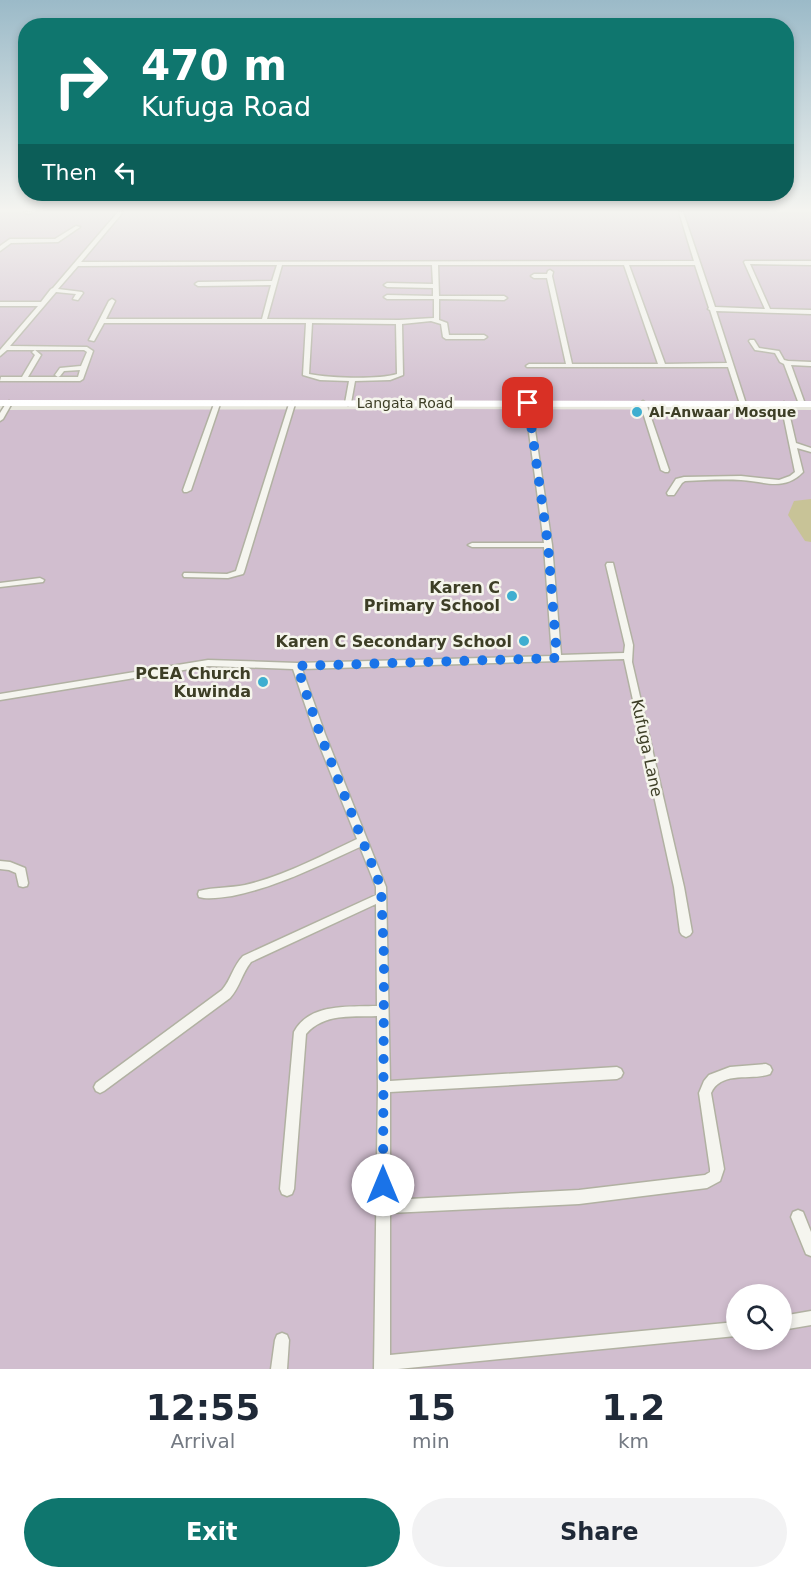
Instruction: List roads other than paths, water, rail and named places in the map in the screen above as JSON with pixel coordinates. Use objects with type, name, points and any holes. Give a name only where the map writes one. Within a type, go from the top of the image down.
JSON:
[{"type":"main road","name":"Langata Road","points":[[5,403],[807,404]]},
{"type":"street","points":[[0,354],[65,276]]},
{"type":"street","points":[[264,321],[276,276]]},
{"type":"street","points":[[434,321],[437,318],[436,276]]},
{"type":"street","points":[[534,276],[549,276],[569,366]]},
{"type":"street","points":[[631,276],[662,365]]},
{"type":"street","points":[[701,276],[743,404]]},
{"type":"street","points":[[753,276],[768,310]]},
{"type":"street","points":[[198,284],[274,283]]},
{"type":"street","points":[[387,285],[436,286]]},
{"type":"street","points":[[53,290],[80,293],[76,299]]},
{"type":"street","points":[[58,300],[66,291]]},
{"type":"street","points":[[387,297],[504,298]]},
{"type":"street","points":[[92,340],[112,301]]},
{"type":"street","points":[[0,304],[41,304]]},
{"type":"street","points":[[711,309],[811,312]]},
{"type":"street","points":[[103,321],[434,321],[444,323],[446,337],[484,337]]},
{"type":"street","points":[[309,321],[306,375],[352,379],[390,378],[400,375],[399,322]]},
{"type":"street","points":[[752,340],[757,349],[776,351],[782,361],[811,364]]},
{"type":"street","points":[[1,379],[75,380],[82,377],[90,351],[88,348],[5,348]]},
{"type":"street","points":[[24,379],[38,355],[35,352]]},
{"type":"street","points":[[788,363],[807,404]]},
{"type":"street","points":[[529,366],[729,365]]},
{"type":"street","points":[[58,375],[62,369],[85,368]]},
{"type":"street","points":[[348,403],[352,379]]},
{"type":"street","points":[[0,419],[5,403]]},
{"type":"street","points":[[528,403],[548,545],[557,658]]},
{"type":"street","points":[[643,403],[665,470]]},
{"type":"street","points":[[187,490],[217,404]]},
{"type":"street","points":[[186,575],[228,576],[240,572],[292,404]]},
{"type":"street","points":[[671,493],[679,481],[684,479],[746,479],[765,483],[789,480],[799,472],[784,404]]},
{"type":"street","points":[[792,444],[811,450]]},
{"type":"street","points":[[472,545],[548,545]]},
{"type":"street","name":"Kufuga Lane","points":[[610,565],[679,887],[686,932]]},
{"type":"street","points":[[0,585],[40,580]]},
{"type":"street","points":[[0,697],[208,663],[297,666],[628,656]]},
{"type":"street","points":[[297,666],[320,734],[381,887],[384,1087],[382,1366],[726,1330]]},
{"type":"street","points":[[203,894],[225,894],[264,885],[363,841]]},
{"type":"street","points":[[0,865],[10,866],[21,872],[23,883]]},
{"type":"street","points":[[100,1087],[226,994],[232,988],[239,969],[247,960],[381,897]]},
{"type":"street","points":[[287,1189],[300,1032],[305,1024],[318,1015],[383,1011]]},
{"type":"street","points":[[383,1207],[579,1197],[707,1181],[715,1176],[717,1169],[705,1093],[707,1084],[711,1079],[721,1075],[766,1070]]},
{"type":"street","points":[[384,1087],[617,1073]]},
{"type":"street","points":[[798,1217],[811,1249]]},
{"type":"street","points":[[792,1321],[811,1318]]},
{"type":"street","points":[[279,1369],[282,1340]]},
{"type":"place","name":"Al-Anwaar Mosque","points":[[637,412]]},
{"type":"place","name":"Karen C Primary School","points":[[512,596]]},
{"type":"place","name":"Karen C Secondary School","points":[[524,641]]},
{"type":"place","name":"PCEA Church Kuwinda","points":[[263,682]]}]
